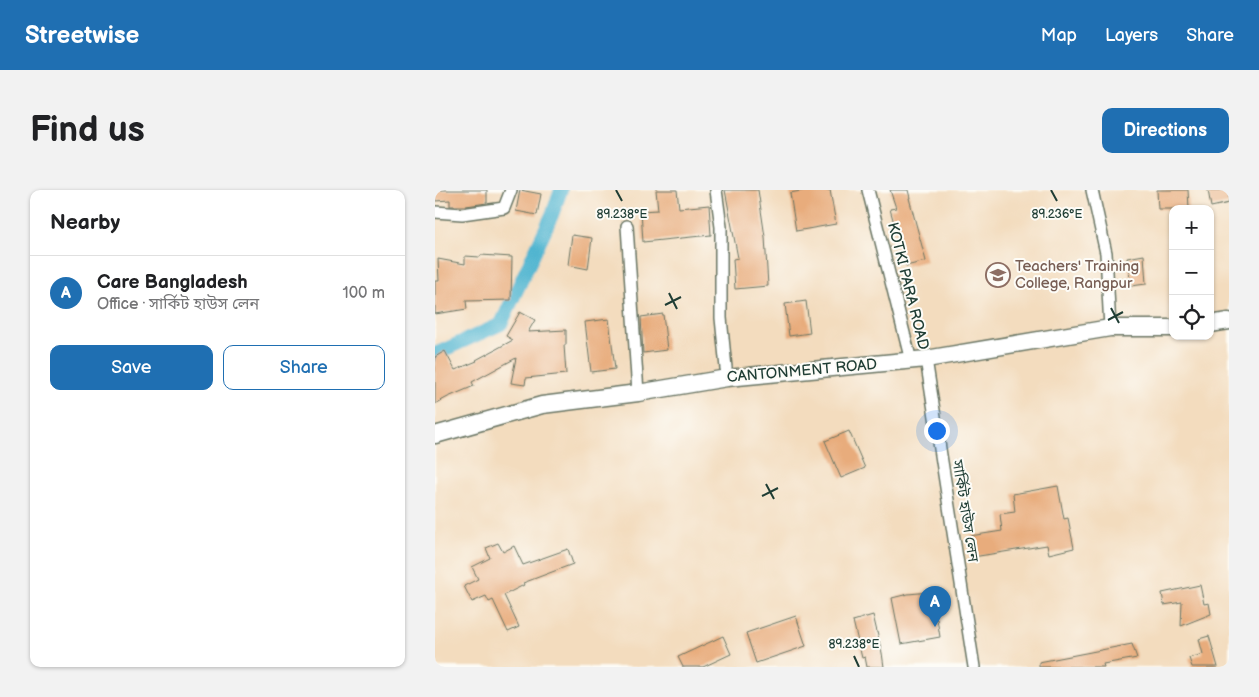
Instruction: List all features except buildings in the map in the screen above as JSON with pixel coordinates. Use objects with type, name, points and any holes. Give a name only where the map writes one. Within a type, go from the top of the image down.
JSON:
[{"type":"main road","points":[[1214,323],[1229,321]]},
{"type":"main road","name":"CANTONMENT ROAD","points":[[435,435],[542,405],[638,393],[727,378],[918,360],[1110,328],[1169,328]]},
{"type":"street","points":[[435,212],[462,214],[504,208],[511,190]]},
{"type":"street","points":[[717,190],[721,227],[721,318],[727,378]]},
{"type":"street","name":"KOTKI PARA ROAD","points":[[868,190],[918,360]]},
{"type":"street","points":[[1092,190],[1106,253],[1110,328]]},
{"type":"street","points":[[627,226],[638,393]]},
{"type":"street","name":"সার্কিট হাউস লেন","points":[[918,360],[974,667]]},
{"type":"waterway","points":[[435,354],[501,324],[552,215],[561,190]]},
{"type":"place","name":"Teachers' Training College, Rangpur","points":[[998,275]]},
{"type":"place","name":"Care Bangladesh","points":[[935,627]]}]
